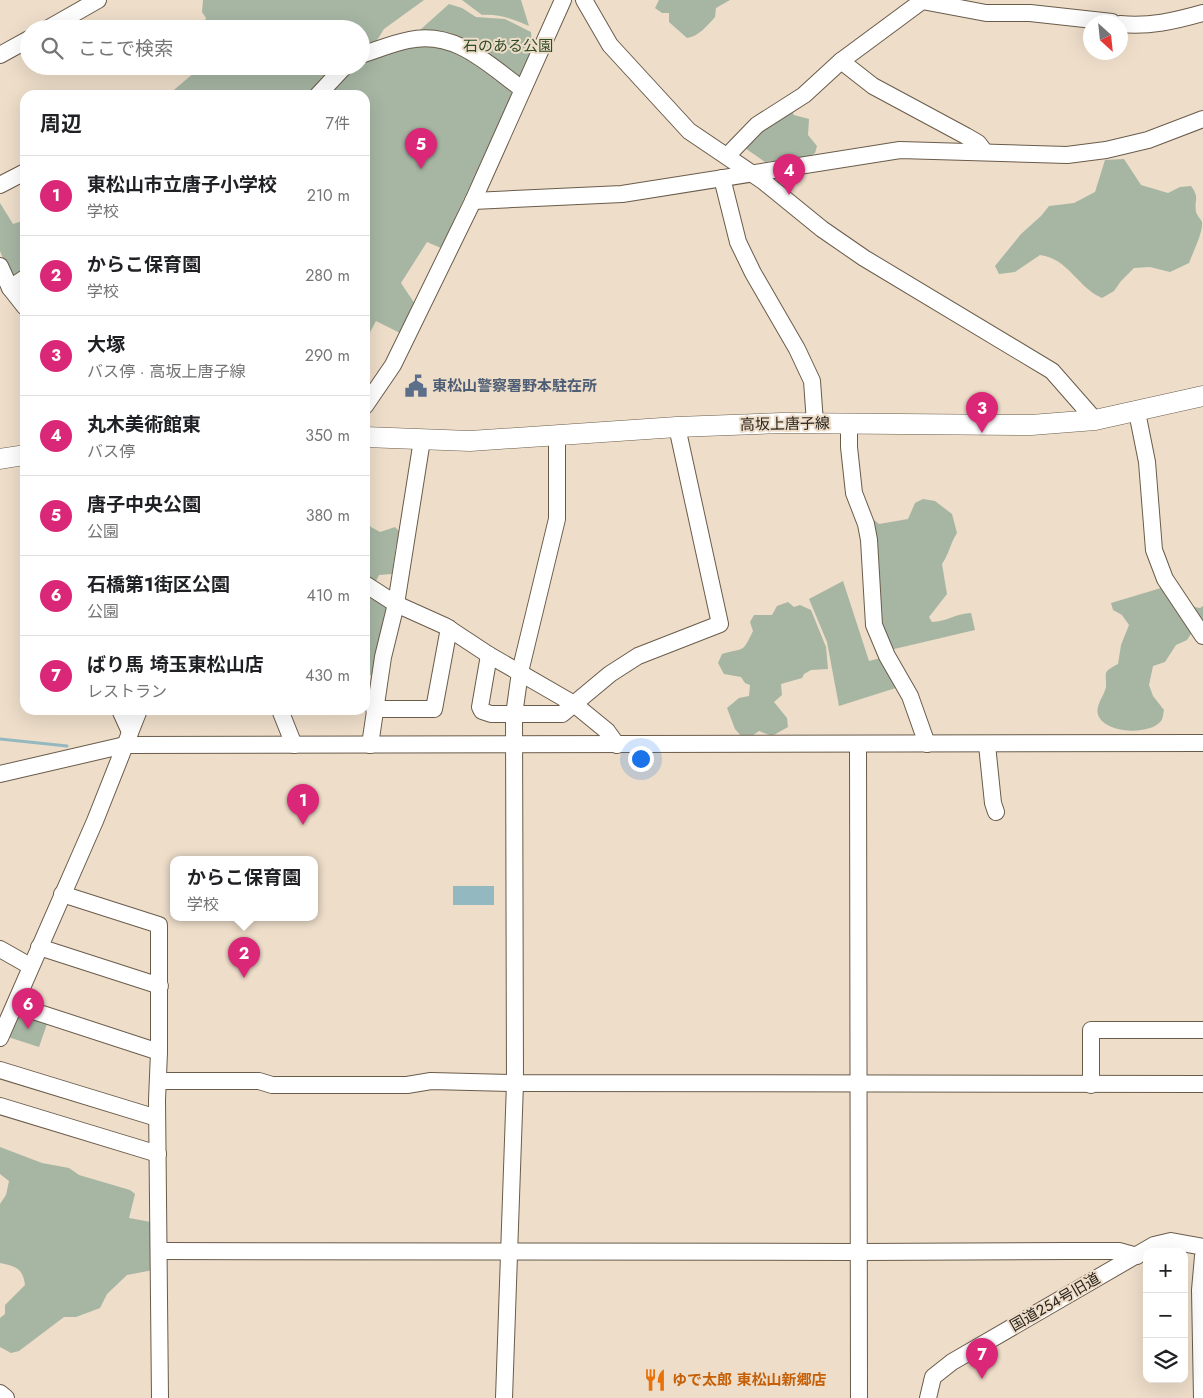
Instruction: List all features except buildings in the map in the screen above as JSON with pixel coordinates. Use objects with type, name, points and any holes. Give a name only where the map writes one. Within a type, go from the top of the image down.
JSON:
[{"type":"main road","name":"高坂上唐子線","points":[[370,437],[470,441],[676,427],[815,423],[1031,425],[1095,420],[1203,396]]},
{"type":"main road","points":[[0,459],[20,456]]},
{"type":"street","points":[[370,399],[393,365],[473,201],[563,0]]},
{"type":"street","points":[[584,0],[600,30],[625,64],[689,131],[727,156],[822,229],[864,258],[1052,371],[1095,420]]},
{"type":"street","points":[[727,156],[757,125],[804,95],[841,61],[922,1],[986,13],[1030,13],[1083,19]]},
{"type":"street","points":[[61,20],[89,2]]},
{"type":"street","points":[[1128,25],[1137,26],[1170,22],[1203,14]]},
{"type":"street","points":[[370,52],[409,40],[439,39],[458,43],[522,89]]},
{"type":"street","points":[[0,55],[20,44]]},
{"type":"street","points":[[841,61],[873,86],[978,143],[985,152]]},
{"type":"street","points":[[323,90],[337,75]]},
{"type":"street","points":[[473,201],[586,197],[900,150],[985,152],[1028,156],[1067,155],[1106,150],[1148,140],[1203,119]]},
{"type":"street","points":[[0,185],[20,175]]},
{"type":"street","points":[[722,178],[738,242],[753,273],[797,349],[812,382],[815,423]]},
{"type":"street","points":[[0,266],[10,288],[20,301]]},
{"type":"street","points":[[10,288],[20,281]]},
{"type":"street","points":[[1136,412],[1147,462],[1154,550],[1165,579],[1203,636]]},
{"type":"street","points":[[849,424],[849,447],[854,493],[866,524],[869,540],[874,625],[887,656],[910,696],[927,744]]},
{"type":"street","points":[[489,655],[480,706],[482,711],[491,714],[514,715],[562,714],[610,674],[638,656],[720,624],[676,427]]},
{"type":"street","points":[[504,1398],[511,1252],[515,1083],[514,715],[520,672],[557,519],[557,436]]},
{"type":"street","points":[[370,745],[374,709],[383,658],[396,604],[422,440]]},
{"type":"street","points":[[370,587],[396,604],[449,628],[489,655],[574,704],[607,731],[618,745]]},
{"type":"street","points":[[374,709],[434,709],[449,628]]},
{"type":"street","points":[[121,715],[128,739]]},
{"type":"street","points":[[0,1038],[9,1008],[62,894],[138,715]]},
{"type":"street","points":[[282,715],[294,745]]},
{"type":"street","points":[[0,774],[128,739],[294,745],[1203,744]]},
{"type":"street","points":[[858,744],[859,1398]]},
{"type":"street","points":[[987,745],[993,803],[996,812]]},
{"type":"street","points":[[62,894],[159,925],[160,986],[157,1118],[160,1251],[160,1398]]},
{"type":"street","points":[[38,947],[160,986]]},
{"type":"street","points":[[0,948],[30,966]]},
{"type":"street","points":[[9,1008],[159,1052]]},
{"type":"street","points":[[1091,1085],[1091,1030],[1203,1030]]},
{"type":"street","points":[[0,1070],[157,1118]]},
{"type":"street","points":[[158,1081],[259,1081],[272,1085],[407,1085],[431,1081],[515,1083],[1203,1084]]},
{"type":"street","points":[[0,1106],[158,1154]]},
{"type":"street","name":"国道254号旧道","points":[[928,1398],[933,1377],[952,1362],[1136,1256],[1162,1242],[1184,1242],[1203,1247]]},
{"type":"street","points":[[160,1251],[1119,1251],[1136,1256]]},
{"type":"street","points":[[1202,1398],[1200,1290],[1203,1256]]},
{"type":"street","points":[[0,1393],[6,1398]]},
{"type":"green space","points":[[203,0],[424,0],[384,29],[374,45],[370,47],[370,20],[205,20],[206,18],[202,12]]},
{"type":"green space","points":[[462,0],[521,0],[529,26],[506,17],[482,15]]},
{"type":"green space","points":[[659,0],[730,0],[716,8],[715,17],[703,30],[687,38],[669,22],[669,13],[662,13],[655,8]]},
{"type":"green space","name":"石のある公園","points":[[449,4],[462,8],[476,17],[505,19],[531,32],[532,50],[519,79],[420,30]]},
{"type":"green space","points":[[422,41],[458,48],[509,87],[512,95],[441,248],[427,242],[401,283],[415,304],[400,333],[376,321],[370,332],[370,90],[329,90],[341,75],[370,75],[370,59]]},
{"type":"green space","points":[[191,75],[326,75],[316,90],[174,90]]},
{"type":"green space","points":[[790,108],[794,115],[809,119],[808,135],[817,146],[815,153],[809,157],[765,162],[745,148],[748,139]]},
{"type":"green space","points":[[1124,159],[1141,185],[1168,193],[1180,187],[1191,186],[1194,190],[1196,212],[1202,222],[1202,226],[1189,263],[1170,272],[1150,267],[1134,268],[1114,291],[1102,298],[1086,287],[1066,267],[1040,255],[1015,272],[999,274],[995,266],[1021,234],[1049,206],[1074,203],[1095,192],[1105,160]]},
{"type":"green space","points":[[0,203],[13,224],[20,222],[20,276],[18,277],[9,273],[0,251]]},
{"type":"green space","points":[[923,499],[935,501],[952,514],[957,533],[942,564],[947,594],[929,617],[932,622],[937,622],[961,614],[971,613],[975,630],[890,650],[884,643],[869,524],[874,520],[879,524],[908,519],[915,503]]},
{"type":"green space","points":[[370,525],[380,532],[395,527],[401,533],[396,545],[392,574],[379,575],[375,583],[389,605],[376,674],[370,675]]},
{"type":"green space","points":[[843,581],[869,661],[885,657],[902,686],[839,706],[827,642],[809,599]]},
{"type":"green space","points":[[1161,588],[1171,592],[1194,607],[1200,608],[1203,606],[1203,630],[1194,629],[1187,640],[1176,645],[1165,662],[1153,666],[1149,685],[1153,696],[1164,710],[1161,721],[1156,726],[1148,729],[1129,731],[1111,727],[1099,717],[1098,709],[1106,687],[1106,673],[1118,664],[1121,645],[1129,625],[1122,615],[1113,610],[1111,603]]},
{"type":"green space","points":[[788,602],[794,607],[800,605],[811,610],[826,647],[828,669],[811,670],[804,674],[802,678],[781,684],[782,695],[774,702],[787,718],[788,727],[772,736],[759,731],[752,736],[741,736],[735,729],[727,708],[739,698],[749,696],[750,685],[745,683],[741,677],[724,674],[718,663],[722,654],[742,649],[747,643],[753,631],[750,622],[754,615],[772,615],[777,606]]},
{"type":"green space","points":[[19,1012],[48,1021],[39,1047],[8,1037]]},
{"type":"green space","points":[[0,1147],[42,1163],[69,1168],[79,1175],[130,1190],[135,1194],[129,1218],[151,1222],[153,1270],[127,1275],[107,1294],[100,1308],[76,1317],[64,1317],[19,1351],[11,1353],[0,1347],[0,1318],[5,1314],[5,1305],[25,1285],[20,1271],[10,1265],[0,1263],[0,1204],[6,1195],[9,1181],[0,1174]]},
{"type":"water","points":[[453,886],[494,886],[494,905],[453,905]]},
{"type":"waterway","points":[[0,739],[67,746]]},
{"type":"place","name":"唐子中央公園","points":[[421,169]]},
{"type":"place","name":"丸木美術館東","points":[[789,195]]},
{"type":"place","name":"東松山警察署野本駐在所","points":[[416,386]]},
{"type":"place","name":"大塚","points":[[982,433]]},
{"type":"place","name":"東松山市立唐子小学校","points":[[303,825]]},
{"type":"place","name":"からこ保育園","points":[[244,978]]},
{"type":"place","name":"石橋第1街区公園","points":[[28,1029]]},
{"type":"place","name":"ばり馬 埼玉東松山店","points":[[982,1379]]},
{"type":"place","name":"ゆで太郎 東松山新郷店","points":[[655,1380]]}]
